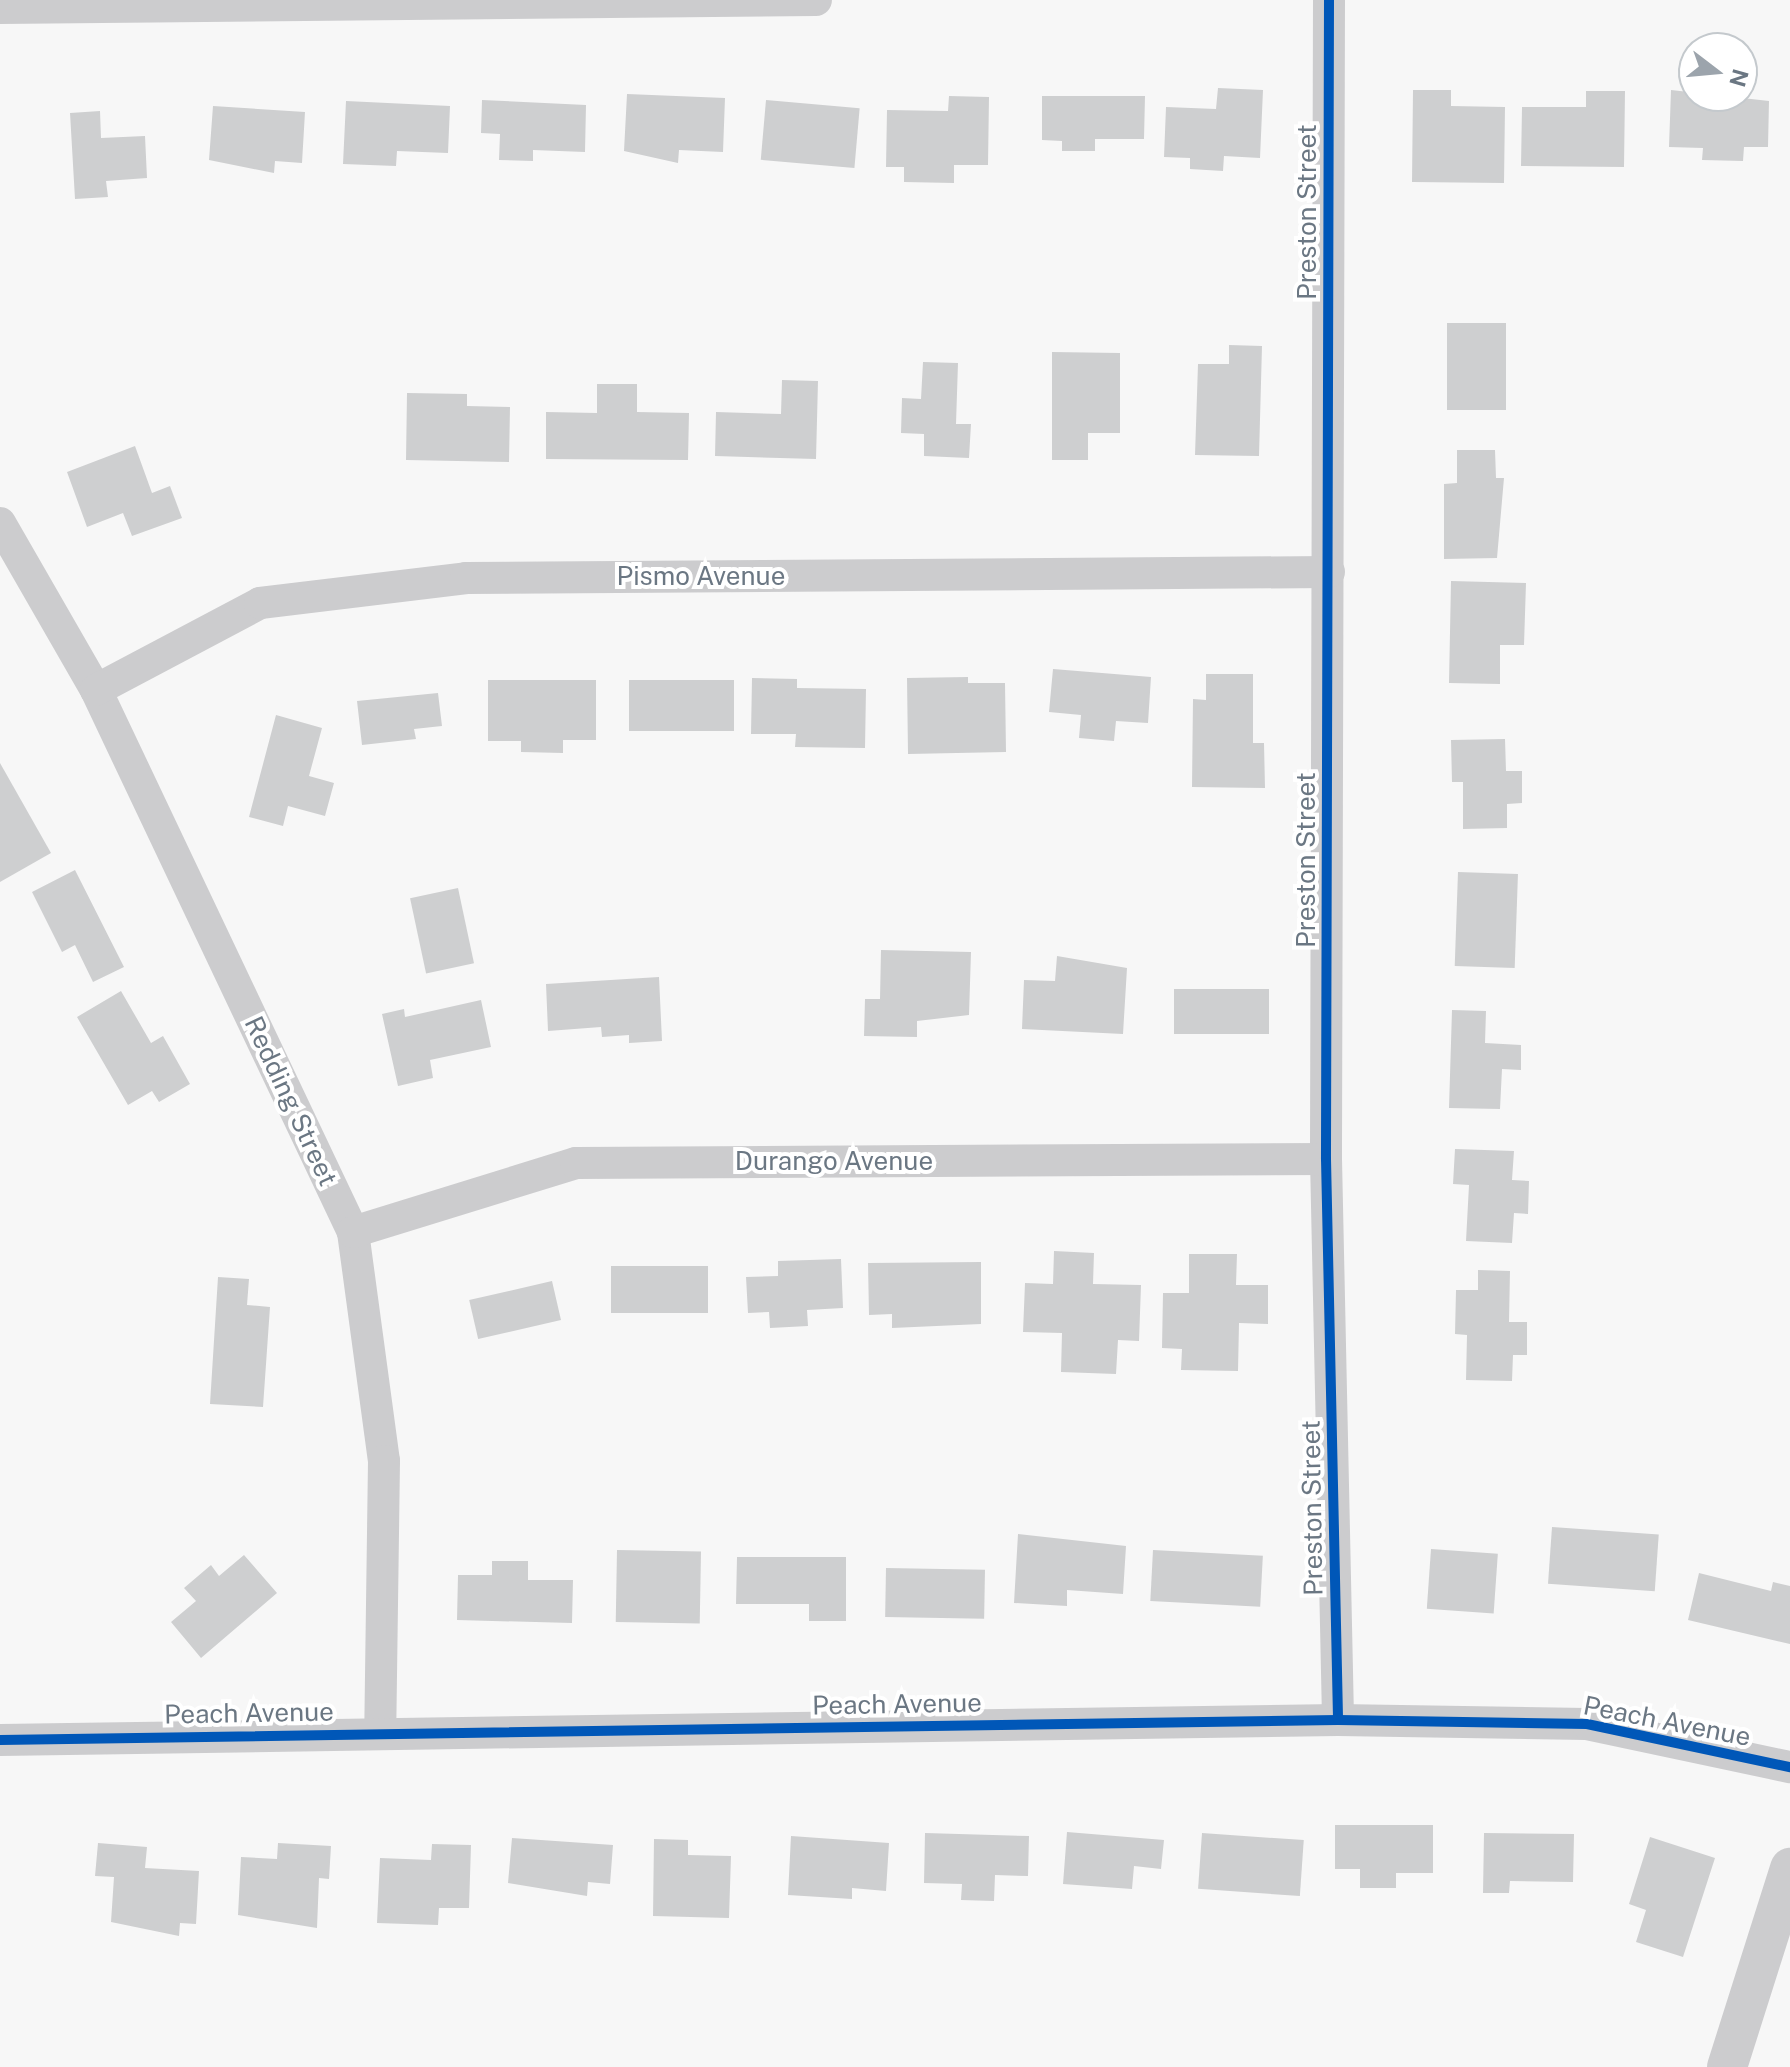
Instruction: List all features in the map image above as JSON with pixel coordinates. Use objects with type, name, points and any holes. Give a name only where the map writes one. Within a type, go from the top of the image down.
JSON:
[{"type":"street","points":[[0,8],[816,0]]},
{"type":"street","name":"Preston Street","points":[[1329,0],[1326,1159],[1338,1720]]},
{"type":"street","name":"Redding Street","points":[[0,523],[96,690],[353,1232],[384,1461],[380,1732]]},
{"type":"street","name":"Pismo Avenue","points":[[96,690],[260,603],[466,578],[1329,572]]},
{"type":"street","name":"Durango Avenue","points":[[353,1232],[576,1163],[1326,1159]]},
{"type":"street","name":"Peach Avenue","points":[[0,1740],[1338,1720],[1587,1724],[1790,1767]]},
{"type":"street","points":[[1727,2067],[1790,1868]]},
{"type":"building","points":[[1218,88],[1263,90],[1260,158],[1224,156],[1223,171],[1190,169],[1190,158],[1164,157],[1166,107],[1216,109]]},
{"type":"building","points":[[1413,90],[1451,90],[1451,106],[1505,107],[1504,183],[1412,182]]},
{"type":"building","points":[[1671,90],[1678,91],[1678,112],[1758,112],[1758,100],[1769,101],[1768,147],[1744,147],[1743,161],[1702,160],[1703,148],[1669,147]]},
{"type":"building","points":[[1586,91],[1625,91],[1624,167],[1521,166],[1522,107],[1586,107]]},
{"type":"building","points":[[627,94],[725,98],[723,152],[679,150],[678,163],[624,151]]},
{"type":"building","points":[[949,96],[989,97],[988,165],[954,165],[954,183],[904,182],[904,167],[886,167],[887,110],[948,111]]},
{"type":"building","points":[[1042,96],[1145,96],[1144,139],[1095,139],[1095,151],[1062,151],[1062,141],[1042,140]]},
{"type":"building","points":[[482,100],[586,105],[585,152],[533,150],[533,161],[499,160],[500,134],[481,133]]},
{"type":"building","points":[[766,100],[860,108],[854,168],[761,160]]},
{"type":"building","points":[[346,101],[450,106],[448,153],[397,151],[396,166],[343,164]]},
{"type":"building","points":[[213,106],[305,112],[302,163],[275,161],[274,173],[209,160]]},
{"type":"building","points":[[100,111],[101,138],[145,136],[147,178],[106,181],[108,197],[75,199],[70,113]]},
{"type":"building","points":[[1447,323],[1506,323],[1506,410],[1447,410]]},
{"type":"building","points":[[1229,345],[1262,346],[1259,456],[1195,455],[1198,364],[1229,364]]},
{"type":"building","points":[[1052,352],[1120,353],[1120,433],[1088,433],[1088,460],[1052,460]]},
{"type":"building","points":[[923,362],[958,363],[956,424],[971,424],[969,458],[924,456],[924,434],[901,433],[902,398],[921,399]]},
{"type":"building","points":[[782,380],[818,381],[816,459],[715,456],[716,412],[781,414]]},
{"type":"building","points":[[597,384],[637,384],[637,412],[689,413],[688,460],[546,459],[546,412],[597,413]]},
{"type":"building","points":[[407,393],[467,394],[467,406],[510,407],[509,462],[406,460]]},
{"type":"building","points":[[135,446],[152,493],[170,486],[182,518],[132,536],[123,513],[87,527],[67,472]]},
{"type":"building","points":[[1457,450],[1495,450],[1496,478],[1504,478],[1497,558],[1444,559],[1444,484],[1457,483]]},
{"type":"building","points":[[1451,581],[1526,583],[1524,645],[1500,645],[1500,684],[1449,683]]},
{"type":"building","points":[[1053,669],[1151,677],[1148,723],[1116,721],[1114,741],[1079,738],[1081,715],[1049,712]]},
{"type":"building","points":[[1206,674],[1253,674],[1253,743],[1264,743],[1265,788],[1192,787],[1193,699],[1206,700]]},
{"type":"building","points":[[968,677],[968,683],[1005,683],[1006,752],[908,754],[907,678]]},
{"type":"building","points":[[752,678],[797,679],[797,688],[866,689],[865,748],[795,747],[796,734],[751,734]]},
{"type":"building","points":[[488,680],[596,680],[596,740],[563,740],[563,753],[521,752],[521,741],[488,741]]},
{"type":"building","points":[[629,680],[734,680],[734,731],[629,731]]},
{"type":"building","points":[[438,693],[442,726],[414,729],[416,739],[362,745],[357,701]]},
{"type":"building","points":[[276,715],[322,728],[309,776],[334,783],[325,816],[288,806],[283,826],[249,817]]},
{"type":"building","points":[[1505,739],[1506,771],[1522,771],[1522,803],[1507,804],[1507,828],[1463,829],[1463,782],[1452,782],[1451,740]]},
{"type":"building","points":[[0,763],[51,853],[0,882]]},
{"type":"building","points":[[75,870],[124,967],[93,982],[75,945],[62,952],[32,892]]},
{"type":"building","points":[[1458,872],[1518,874],[1515,968],[1455,966]]},
{"type":"building","points":[[458,888],[474,963],[426,974],[410,898]]},
{"type":"building","points":[[881,950],[971,952],[969,1015],[917,1021],[917,1037],[864,1036],[865,999],[880,999]]},
{"type":"building","points":[[1057,956],[1127,968],[1123,1034],[1022,1029],[1024,980],[1055,981]]},
{"type":"building","points":[[659,977],[662,1041],[629,1043],[629,1035],[602,1037],[601,1027],[548,1031],[546,984]]},
{"type":"building","points":[[1174,989],[1269,989],[1269,1034],[1174,1034]]},
{"type":"building","points":[[121,991],[151,1043],[163,1036],[190,1084],[159,1102],[152,1091],[128,1105],[77,1017]]},
{"type":"building","points":[[481,1000],[491,1047],[430,1060],[433,1078],[398,1086],[382,1014],[404,1009],[405,1017]]},
{"type":"building","points":[[1452,1010],[1486,1011],[1485,1043],[1521,1045],[1521,1070],[1502,1069],[1500,1109],[1449,1108]]},
{"type":"building","points":[[1455,1149],[1514,1151],[1512,1180],[1529,1181],[1528,1214],[1514,1213],[1512,1243],[1466,1241],[1469,1185],[1453,1184]]},
{"type":"building","points":[[1054,1251],[1094,1253],[1093,1284],[1141,1285],[1139,1341],[1118,1340],[1116,1374],[1061,1372],[1062,1333],[1023,1332],[1025,1283],[1053,1284]]},
{"type":"building","points":[[1189,1254],[1237,1254],[1236,1285],[1268,1285],[1268,1324],[1239,1323],[1238,1371],[1181,1370],[1182,1349],[1162,1348],[1163,1293],[1189,1293]]},
{"type":"building","points":[[841,1259],[843,1308],[807,1310],[808,1326],[770,1328],[769,1312],[748,1313],[746,1277],[778,1276],[778,1261]]},
{"type":"building","points":[[981,1262],[981,1324],[892,1328],[892,1314],[869,1315],[868,1263]]},
{"type":"building","points":[[611,1266],[708,1266],[708,1313],[611,1313]]},
{"type":"building","points":[[1478,1270],[1510,1271],[1509,1322],[1527,1322],[1527,1355],[1513,1355],[1512,1381],[1466,1380],[1467,1335],[1455,1334],[1456,1290],[1478,1290]]},
{"type":"building","points":[[218,1277],[249,1279],[247,1305],[270,1307],[263,1407],[210,1404]]},
{"type":"building","points":[[552,1281],[561,1320],[478,1339],[469,1300]]},
{"type":"building","points":[[1552,1527],[1659,1534],[1655,1591],[1548,1584]]},
{"type":"building","points":[[1018,1534],[1126,1546],[1123,1594],[1067,1590],[1067,1606],[1014,1603]]},
{"type":"building","points":[[1431,1549],[1498,1554],[1494,1614],[1427,1609]]},
{"type":"building","points":[[617,1550],[701,1551],[700,1623],[616,1622]]},
{"type":"building","points":[[1153,1550],[1263,1556],[1260,1607],[1150,1601]]},
{"type":"building","points":[[244,1555],[277,1593],[201,1658],[171,1622],[196,1601],[184,1588],[211,1565],[219,1576]]},
{"type":"building","points":[[737,1557],[846,1557],[846,1621],[809,1621],[809,1604],[736,1604]]},
{"type":"building","points":[[492,1561],[528,1561],[528,1580],[573,1580],[572,1623],[457,1620],[458,1575],[492,1575]]},
{"type":"building","points":[[886,1568],[985,1570],[984,1619],[885,1617]]},
{"type":"building","points":[[1699,1573],[1771,1591],[1773,1582],[1790,1586],[1790,1644],[1688,1620]]},
{"type":"building","points":[[1335,1825],[1433,1825],[1433,1873],[1396,1873],[1396,1888],[1360,1888],[1360,1869],[1335,1869]]},
{"type":"building","points":[[1067,1832],[1164,1840],[1161,1869],[1134,1866],[1132,1889],[1063,1884]]},
{"type":"building","points":[[925,1833],[1029,1836],[1028,1876],[995,1875],[994,1901],[961,1900],[962,1884],[924,1883]]},
{"type":"building","points":[[1202,1833],[1304,1840],[1300,1896],[1198,1889]]},
{"type":"building","points":[[1484,1833],[1574,1834],[1573,1882],[1510,1881],[1509,1893],[1483,1893]]},
{"type":"building","points":[[791,1836],[889,1843],[886,1891],[852,1888],[852,1899],[788,1895]]},
{"type":"building","points":[[1650,1837],[1715,1858],[1683,1957],[1636,1942],[1646,1910],[1629,1904]]},
{"type":"building","points":[[512,1838],[613,1845],[610,1884],[588,1882],[587,1896],[508,1883]]},
{"type":"building","points":[[654,1839],[688,1840],[688,1855],[731,1856],[729,1918],[653,1916]]},
{"type":"building","points":[[98,1843],[147,1847],[145,1868],[199,1871],[196,1924],[180,1923],[179,1936],[111,1922],[114,1877],[95,1876]]},
{"type":"building","points":[[278,1843],[331,1846],[329,1879],[319,1878],[317,1928],[238,1915],[241,1857],[277,1859]]},
{"type":"building","points":[[432,1844],[471,1845],[469,1908],[439,1908],[438,1925],[377,1923],[380,1858],[431,1860]]},
{"type":"cycle path","points":[[1329,0],[1326,1159],[1338,1720]]},
{"type":"cycle path","points":[[0,1740],[1338,1720],[1587,1724],[1790,1767]]}]
